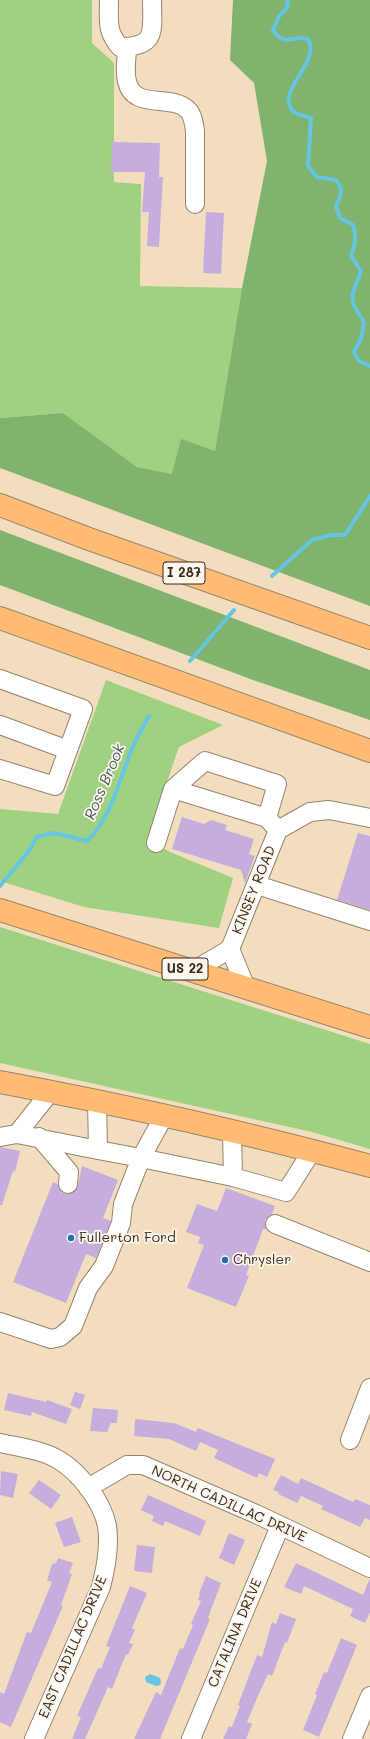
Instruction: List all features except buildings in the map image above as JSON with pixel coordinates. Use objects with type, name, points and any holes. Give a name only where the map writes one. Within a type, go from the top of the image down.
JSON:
[{"type":"highway","name":"I 287","points":[[0,505],[89,539],[370,638]]},
{"type":"highway","points":[[0,618],[370,751]]},
{"type":"highway","name":"US 22","points":[[0,910],[370,1027]]},
{"type":"highway","points":[[0,1082],[51,1091],[232,1131],[370,1166]]},
{"type":"street","points":[[110,0],[109,30],[113,39],[120,47],[145,43],[149,38],[152,29],[152,0]]},
{"type":"street","points":[[127,47],[126,81],[135,95],[145,100],[165,101],[179,105],[188,110],[193,119],[195,131],[195,204]]},
{"type":"street","points":[[0,679],[84,709],[55,786],[0,769]]},
{"type":"street","points":[[0,725],[68,750]]},
{"type":"street","name":"KINSEY ROAD","points":[[173,789],[205,761],[277,784],[272,824],[257,885],[230,949]]},
{"type":"street","points":[[156,843],[173,789],[272,824],[310,812],[329,810],[370,818]]},
{"type":"street","points":[[257,885],[370,921]]},
{"type":"street","points":[[193,971],[230,949],[246,988]]},
{"type":"street","points":[[9,1135],[51,1091]]},
{"type":"street","points":[[97,1101],[98,1150]]},
{"type":"street","points":[[0,1322],[51,1339],[60,1337],[73,1326],[88,1288],[104,1266],[121,1223],[123,1204],[141,1158],[164,1116]]},
{"type":"street","points":[[232,1131],[233,1177]]},
{"type":"street","points":[[9,1135],[39,1138],[141,1158],[233,1177],[286,1192],[312,1151]]},
{"type":"street","points":[[39,1138],[69,1172],[68,1184]]},
{"type":"street","points":[[275,1224],[370,1262]]},
{"type":"street","points":[[350,1440],[370,1388]]},
{"type":"street","name":"EAST CADILLAC DRIVE","points":[[0,1443],[37,1452],[58,1460],[75,1473],[88,1488],[104,1514],[107,1527],[105,1570],[101,1587],[34,1739]]},
{"type":"street","name":"NORTH CADILLAC DRIVE","points":[[88,1488],[127,1465],[143,1465],[256,1514],[370,1568]]},
{"type":"street","name":"CATALINA DRIVE","points":[[191,1739],[280,1526]]},
{"type":"street","points":[[352,1739],[370,1696]]},
{"type":"green space","points":[[0,0],[92,0],[92,43],[114,63],[114,182],[141,184],[140,286],[242,288],[215,451],[172,474],[137,467],[63,413],[0,418]]},
{"type":"green space","points":[[233,0],[370,0],[370,606],[0,468],[0,418],[63,413],[137,467],[172,474],[181,439],[215,451],[242,288],[267,161],[254,83],[230,60]]},
{"type":"green space","points":[[0,530],[370,670],[370,720],[253,680],[0,585]]},
{"type":"green space","points":[[106,680],[223,725],[179,747],[147,839],[170,852],[233,878],[219,928],[84,907],[0,881],[0,809],[58,814]]},
{"type":"green space","points":[[0,927],[370,1044],[370,1149],[312,1132],[0,1063]]},
{"type":"water","points":[[150,1674],[160,1678],[160,1685],[156,1686],[146,1682],[145,1677]]},
{"type":"waterway","name":"Ross Brook","points":[[287,0],[288,7],[279,16],[273,30],[282,39],[308,39],[311,48],[309,57],[289,95],[289,103],[293,111],[311,118],[308,166],[317,177],[336,180],[339,183],[341,193],[336,206],[340,218],[353,225],[355,241],[351,256],[361,271],[352,298],[354,305],[364,322],[361,339],[354,352],[359,361],[370,366]]},
{"type":"waterway","name":"Ross Brook","points":[[272,576],[312,540],[331,535],[345,535],[370,496]]},
{"type":"waterway","name":"Ross Brook","points":[[190,661],[234,610]]},
{"type":"waterway","name":"Ross Brook","points":[[0,886],[28,852],[37,837],[54,833],[87,841],[96,831],[110,808],[134,744],[149,716]]},
{"type":"place","name":"Fullerton Ford","points":[[71,1238]]},
{"type":"place","name":"Chrysler","points":[[225,1260]]}]
